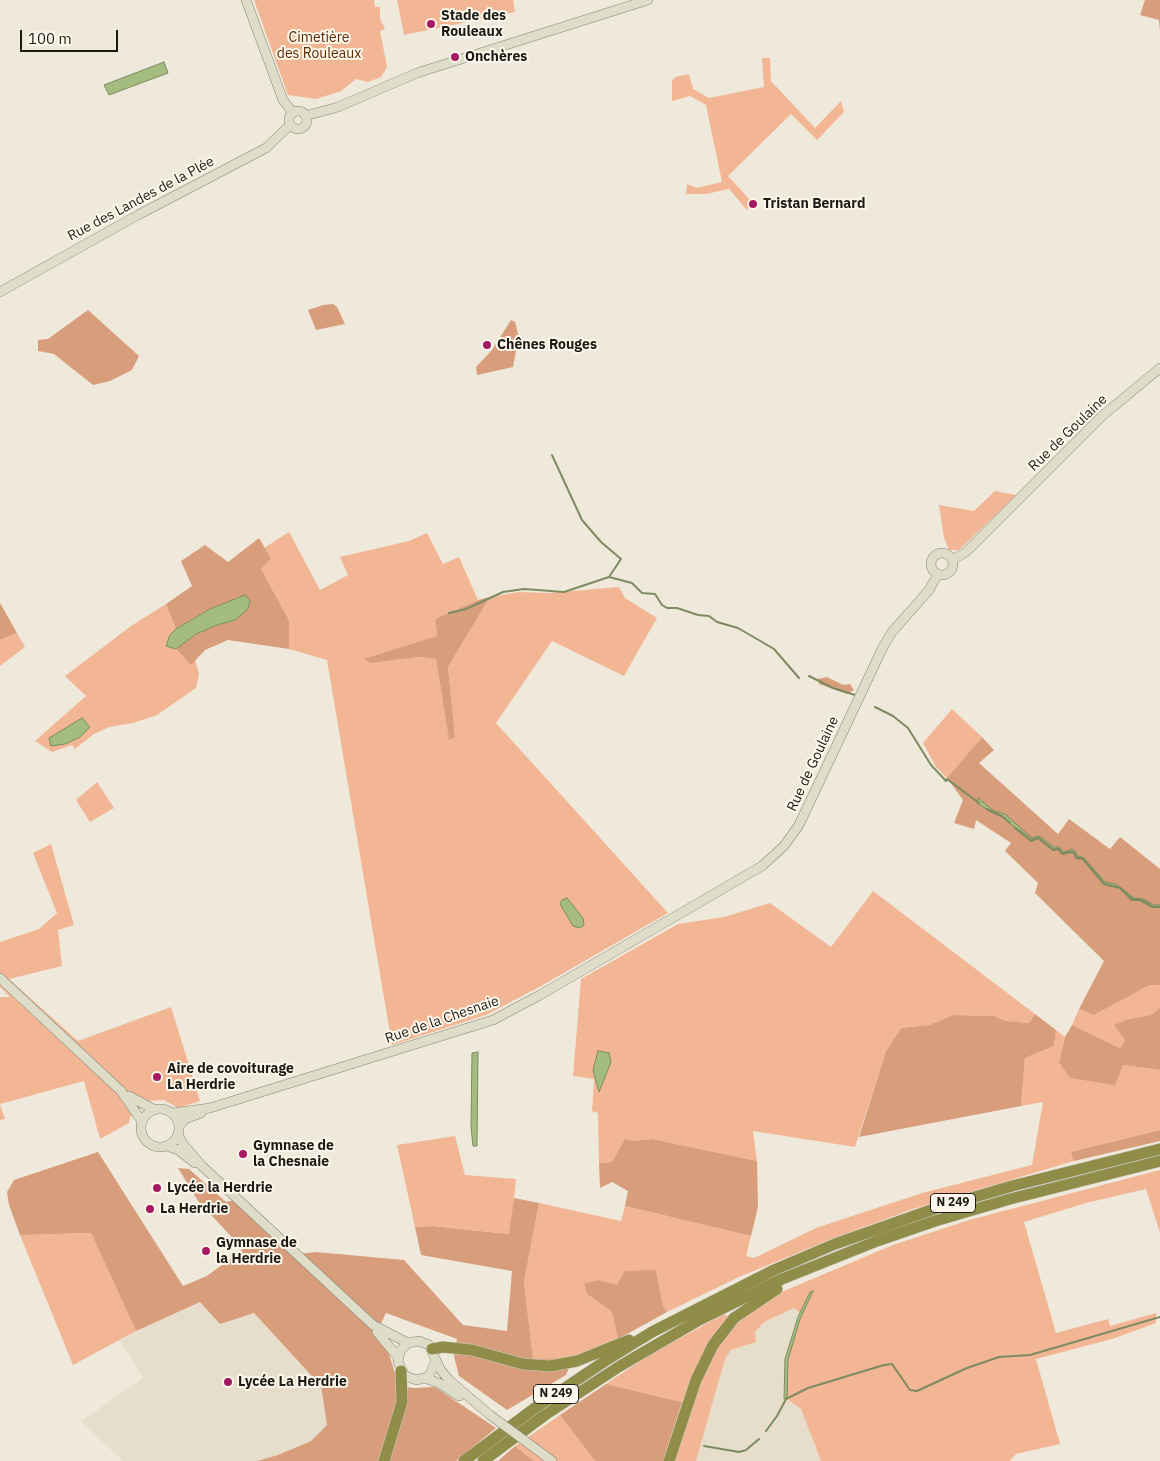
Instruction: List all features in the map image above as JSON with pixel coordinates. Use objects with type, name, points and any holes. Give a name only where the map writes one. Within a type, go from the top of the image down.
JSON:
[{"type":"highway","name":"N 249","points":[[464,1461],[565,1387],[652,1332],[774,1270],[870,1231],[1012,1186],[1160,1149]]},
{"type":"highway","name":"N 249","points":[[483,1461],[576,1394],[653,1346],[745,1297],[839,1255],[935,1221],[1010,1198],[1160,1161]]},
{"type":"highway","points":[[669,1461],[699,1374],[712,1345],[721,1332],[734,1318],[757,1301],[778,1288],[831,1264],[839,1255]]},
{"type":"highway","points":[[432,1349],[444,1347],[472,1350],[523,1364],[550,1366],[577,1361],[641,1334],[652,1332]]},
{"type":"highway","points":[[384,1461],[402,1402],[401,1371]]},
{"type":"street","points":[[246,0],[283,100],[293,113]]},
{"type":"street","points":[[305,116],[306,122],[303,127],[295,129],[290,125],[289,118],[293,113],[298,112],[305,116],[338,107],[417,73],[648,0]]},
{"type":"street","name":"Rue des Landes de la Plée","points":[[0,292],[138,215],[266,148],[290,125]]},
{"type":"street","name":"Rue de Goulaine","points":[[952,560],[966,552],[1101,417],[1160,368]]},
{"type":"street","points":[[946,553],[952,560],[953,566],[950,572],[944,575],[938,574],[931,567],[934,556],[946,553]]},
{"type":"street","name":"Rue de Goulaine","points":[[667,922],[751,873],[775,855],[791,838],[803,818],[883,647],[892,632],[929,590],[938,574]]},
{"type":"street","name":"Rue de la Chesnaie","points":[[210,1108],[493,1020],[540,996],[667,922]]},
{"type":"street","points":[[0,978],[121,1091],[136,1110],[141,1120],[141,1135],[147,1142],[156,1147],[167,1146],[178,1150],[202,1166]]},
{"type":"street","points":[[121,1091],[153,1109],[164,1108],[173,1113],[210,1108]]},
{"type":"street","points":[[167,1146],[185,1119],[210,1108]]},
{"type":"street","points":[[141,1120],[153,1109]]},
{"type":"street","points":[[173,1113],[183,1144],[202,1166],[373,1325],[408,1343]]},
{"type":"street","points":[[373,1325],[374,1329],[398,1357],[401,1371],[411,1379],[424,1378],[439,1383],[478,1406]]},
{"type":"street","points":[[398,1357],[408,1343],[419,1341],[432,1349],[436,1361],[449,1380],[478,1406],[552,1461]]},
{"type":"street","points":[[424,1378],[433,1372],[436,1361]]},
{"type":"shaded area","points":[[1145,0],[1160,0],[1160,32],[1159,20],[1140,15]]},
{"type":"shaded area","points":[[164,62],[168,73],[109,95],[104,85]]},
{"type":"shaded area","points":[[333,304],[337,307],[345,324],[316,330],[308,310]]},
{"type":"shaded area","points":[[88,310],[139,356],[132,370],[110,381],[93,385],[54,354],[38,351],[38,340],[48,339]]},
{"type":"shaded area","points":[[511,320],[515,322],[520,342],[513,367],[477,375],[476,367],[492,350]]},
{"type":"shaded area","points":[[259,538],[271,559],[261,569],[289,620],[289,649],[228,640],[205,650],[191,665],[176,649],[196,634],[235,620],[245,595],[210,609],[176,629],[166,604],[192,586],[181,561],[205,545],[228,562]]},
{"type":"shaded area","points":[[245,595],[250,601],[248,609],[235,620],[196,634],[176,649],[166,646],[170,635],[176,629],[210,609]]},
{"type":"shaded area","points":[[490,597],[448,667],[455,737],[449,740],[436,659],[420,657],[371,663],[364,659],[437,636],[435,619],[478,600]]},
{"type":"shaded area","points":[[0,603],[17,633],[0,640]]},
{"type":"shaded area","points":[[827,677],[843,685],[850,684],[854,690],[847,694],[819,684],[818,679]]},
{"type":"shaded area","points":[[82,718],[90,727],[80,737],[65,744],[51,746],[49,738]]},
{"type":"shaded area","points":[[982,737],[994,750],[979,763],[1058,834],[1069,819],[1110,849],[1120,837],[1160,869],[1160,985],[1150,985],[1094,1015],[1079,1009],[1104,961],[1035,893],[1038,883],[1005,851],[1011,843],[976,820],[974,829],[954,823],[963,800],[947,778]]},
{"type":"shaded area","points":[[978,798],[994,811],[1005,814],[1032,838],[1039,836],[1054,847],[1059,847],[1064,852],[1072,849],[1077,856],[1084,858],[1105,882],[1116,884],[1120,887],[1105,884],[1083,858],[1076,857],[1074,852],[1071,851],[1063,854],[1059,848],[1054,849],[1038,837],[1031,840],[1030,837],[1014,827],[1003,816],[991,812],[977,803]]},
{"type":"shaded area","points":[[1121,888],[1134,898],[1143,899],[1160,906],[1153,907],[1146,901],[1133,899]]},
{"type":"shaded area","points":[[567,898],[583,918],[584,925],[580,928],[573,926],[560,904],[562,900]]},
{"type":"shaded area","points":[[1160,1008],[1160,1070],[1123,1065],[1115,1085],[1070,1078],[1059,1062],[1065,1037],[1072,1025],[1120,1048],[1125,1040],[1114,1025],[1129,1019],[1151,1015]]},
{"type":"shaded area","points":[[1035,1014],[1056,1030],[1054,1046],[1025,1058],[1021,1106],[859,1137],[886,1051],[901,1028],[929,1025],[954,1015],[994,1016],[1006,1021],[1029,1023]]},
{"type":"shaded area","points":[[598,1051],[609,1053],[611,1062],[599,1092],[593,1070]]},
{"type":"shaded area","points":[[478,1052],[477,1146],[473,1146],[471,1127],[472,1053]]},
{"type":"shaded area","points":[[1160,1130],[1160,1141],[1074,1161],[1071,1152]]},
{"type":"shaded area","points":[[625,1139],[634,1141],[652,1139],[757,1161],[758,1207],[751,1236],[625,1206],[628,1191],[612,1182],[600,1188],[599,1163],[612,1162]]},
{"type":"shaded area","points":[[98,1152],[183,1286],[207,1276],[243,1249],[198,1201],[178,1168],[189,1169],[226,1202],[235,1200],[291,1255],[316,1252],[404,1260],[463,1325],[507,1331],[512,1271],[421,1255],[415,1227],[432,1226],[509,1234],[514,1198],[539,1203],[524,1282],[533,1359],[573,1358],[566,1375],[507,1410],[459,1376],[454,1356],[457,1339],[386,1313],[375,1336],[388,1351],[399,1386],[414,1388],[435,1387],[496,1428],[456,1461],[257,1461],[278,1455],[311,1441],[327,1425],[321,1386],[254,1313],[220,1324],[200,1302],[136,1331],[91,1233],[20,1235],[9,1205],[7,1192],[14,1180]]},
{"type":"shaded area","points":[[656,1270],[663,1306],[667,1312],[618,1339],[612,1312],[587,1294],[584,1283],[598,1280],[617,1285],[625,1271]]},
{"type":"shaded area","points":[[813,1291],[800,1319],[788,1360],[787,1399],[784,1399],[785,1359],[798,1317],[810,1292]]},
{"type":"shaded area","name":"Lycée La Herdrie","points":[[201,1302],[220,1323],[254,1313],[321,1386],[327,1425],[311,1441],[278,1455],[257,1461],[123,1461],[81,1421],[143,1378],[120,1340],[156,1321]]},
{"type":"shaded area","points":[[794,1308],[800,1313],[785,1359],[784,1399],[787,1399],[801,1409],[821,1461],[696,1461],[725,1359],[731,1350],[755,1342],[755,1332],[764,1322]]},
{"type":"shaded area","points":[[606,1384],[682,1402],[663,1461],[595,1461],[560,1415]]},
{"type":"shaded area","points":[[515,1446],[534,1461],[498,1461]]},
{"type":"green space","name":"Cimetière des Rouleaux","points":[[254,0],[374,0],[375,7],[380,7],[380,19],[385,29],[380,31],[387,67],[381,77],[368,82],[356,79],[341,91],[316,99],[288,95]]},
{"type":"green space","name":"Stade des Rouleaux","points":[[397,0],[513,0],[515,12],[404,35]]},
{"type":"green space","points":[[762,58],[770,58],[771,81],[815,128],[841,101],[844,112],[817,140],[791,114],[728,176],[753,203],[747,210],[729,189],[706,194],[686,194],[687,184],[696,188],[722,182],[706,105],[690,96],[672,101],[672,81],[675,77],[689,74],[693,89],[709,98],[764,87]]},
{"type":"green space","points":[[995,491],[1016,495],[959,550],[949,550],[944,538],[939,505],[974,511]]},
{"type":"green space","points":[[289,532],[320,590],[348,575],[340,557],[409,541],[427,533],[443,564],[459,557],[478,600],[435,619],[437,636],[371,663],[420,657],[436,659],[449,739],[455,737],[448,667],[490,597],[519,592],[549,593],[619,587],[625,598],[657,618],[624,676],[552,641],[496,723],[668,913],[541,986],[486,1015],[392,1045],[327,660],[289,649],[289,620],[261,569],[271,559],[264,548]]},
{"type":"green space","points":[[166,604],[176,629],[170,635],[166,646],[176,649],[191,664],[195,660],[199,674],[196,688],[157,715],[133,723],[109,727],[94,734],[75,749],[72,745],[52,752],[35,741],[86,696],[65,676],[131,626]]},
{"type":"green space","points":[[17,633],[25,647],[0,666],[0,640]]},
{"type":"green space","points":[[952,709],[982,737],[947,778],[936,767],[923,743]]},
{"type":"green space","points":[[97,782],[114,808],[90,822],[76,800]]},
{"type":"green space","points":[[51,844],[74,925],[58,930],[62,966],[9,979],[78,1041],[171,1007],[200,1101],[178,1108],[164,1100],[149,1101],[130,1117],[129,1123],[100,1139],[84,1081],[0,1104],[0,997],[10,997],[0,987],[0,942],[39,929],[57,913],[33,853]]},
{"type":"green space","points":[[873,891],[1035,1014],[1029,1023],[1006,1021],[994,1016],[954,1015],[929,1025],[901,1028],[886,1051],[855,1147],[753,1131],[757,1161],[652,1139],[634,1141],[625,1139],[612,1162],[599,1163],[598,1113],[592,1111],[594,1079],[573,1076],[581,979],[678,924],[724,917],[770,903],[831,947]]},
{"type":"green space","points":[[1150,985],[1160,985],[1160,1008],[1151,1015],[1129,1019],[1125,1040],[1120,1048],[1072,1025],[1079,1009],[1094,1015]]},
{"type":"green space","points":[[1056,1030],[1065,1037],[1059,1062],[1122,1065],[1160,1070],[1160,1130],[1072,1152],[1074,1161],[910,1210],[829,1240],[739,1277],[667,1312],[663,1306],[656,1270],[617,1286],[598,1280],[584,1283],[587,1294],[612,1312],[618,1339],[573,1358],[533,1360],[524,1282],[539,1203],[621,1221],[625,1206],[751,1236],[746,1256],[754,1258],[816,1228],[922,1193],[1032,1165],[1043,1102],[1021,1106],[1025,1058],[1054,1046]]},
{"type":"green space","points":[[0,1104],[5,1119],[0,1120]]},
{"type":"green space","points":[[455,1136],[465,1175],[516,1179],[510,1234],[433,1226],[415,1227],[397,1145]]},
{"type":"green space","points":[[1160,1170],[1160,1233],[1146,1189],[1086,1203],[1024,1222],[1056,1333],[1108,1319],[1110,1326],[1156,1313],[1156,1323],[1112,1339],[1036,1359],[1060,1444],[1016,1454],[1010,1461],[821,1461],[801,1409],[787,1399],[786,1387],[788,1360],[800,1319],[812,1291],[800,1313],[794,1308],[764,1322],[755,1332],[756,1342],[731,1350],[725,1359],[696,1461],[663,1461],[682,1402],[606,1384],[646,1357],[724,1314],[737,1322],[779,1293],[893,1245],[969,1220]]},
{"type":"green space","points":[[91,1233],[136,1331],[73,1365],[20,1235]]},
{"type":"green space","points":[[560,1415],[595,1461],[534,1461],[515,1446]]},
{"type":"waterway","points":[[552,455],[582,520],[601,542],[621,559],[609,577],[632,583],[642,593],[655,594],[662,605],[667,608],[677,608],[698,615],[709,616],[717,622],[738,628],[774,649],[799,678]]},
{"type":"waterway","points":[[449,613],[466,609],[503,592],[524,589],[564,592],[609,577]]},
{"type":"waterway","points":[[809,676],[833,688],[855,695]]},
{"type":"waterway","points":[[875,707],[893,716],[908,728],[931,765],[946,781],[947,779],[979,803]]},
{"type":"waterway","points":[[987,809],[1010,823]]},
{"type":"waterway","points":[[1015,828],[1031,841],[1038,838],[1053,850],[1058,849],[1063,854],[1074,853],[1076,858],[1083,859],[1104,884],[1120,888],[1132,900],[1140,900],[1153,907],[1160,907]]},
{"type":"waterway","points":[[766,1431],[786,1399],[808,1388],[884,1365],[892,1364],[910,1390],[917,1391],[967,1368],[999,1357],[1030,1355],[1160,1317]]},
{"type":"waterway","points":[[704,1446],[739,1452],[746,1450],[759,1439]]},
{"type":"place","name":"Stade des Rouleaux","points":[[431,24]]},
{"type":"place","name":"Onchères","points":[[455,57]]},
{"type":"place","name":"Tristan Bernard","points":[[753,204]]},
{"type":"place","name":"Chênes Rouges","points":[[487,345]]},
{"type":"place","name":"Aire de covoiturage La Herdrie","points":[[157,1077]]},
{"type":"place","name":"Gymnase de la Chesnaie","points":[[243,1154]]},
{"type":"place","name":"Lycée la Herdrie","points":[[157,1188]]},
{"type":"place","name":"La Herdrie","points":[[150,1209]]},
{"type":"place","name":"Gymnase de la Herdrie","points":[[206,1251]]},
{"type":"place","name":"Lycée La Herdrie","points":[[228,1382]]}]
